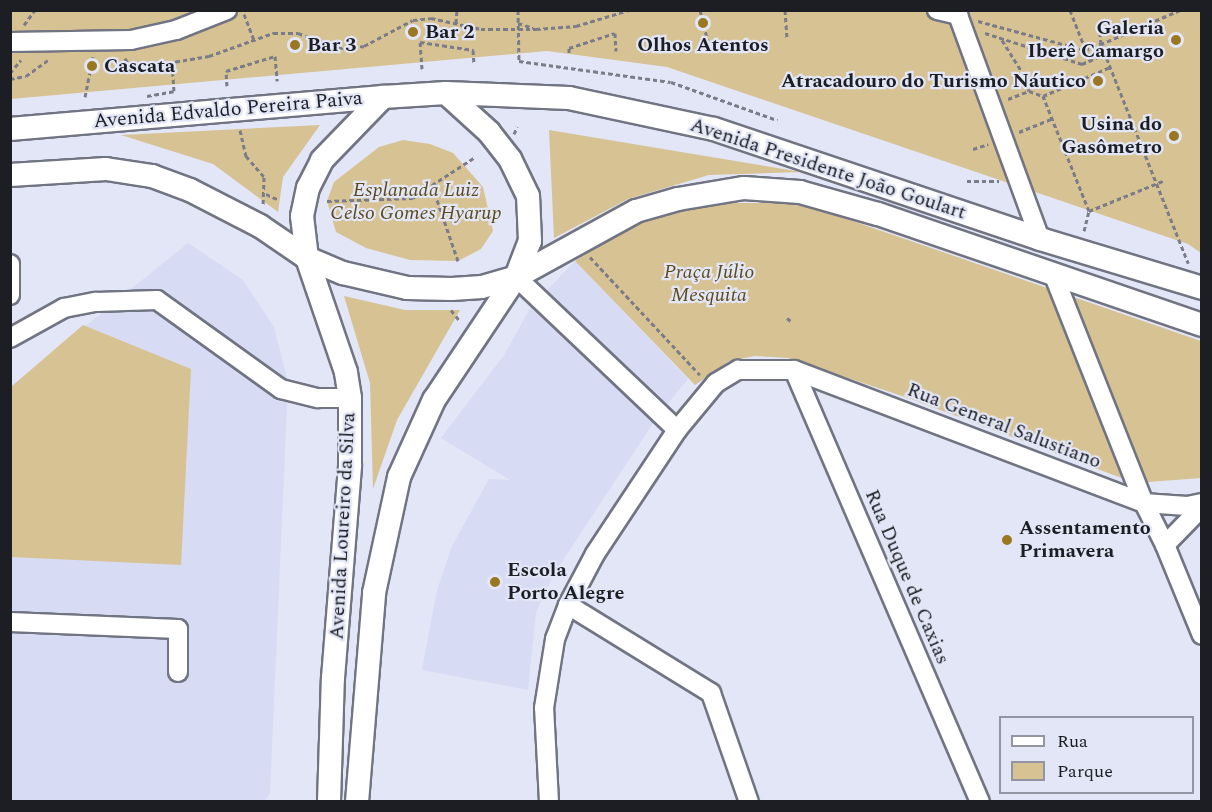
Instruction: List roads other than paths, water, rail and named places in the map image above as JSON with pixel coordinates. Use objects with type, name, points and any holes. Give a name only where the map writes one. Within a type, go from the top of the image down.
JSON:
[{"type":"main road","name":"Avenida Edvaldo Pereira Paiva","points":[[10,129],[237,111],[383,96],[446,93]]},
{"type":"main road","name":"Avenida Presidente João Goulart","points":[[446,93],[569,98],[651,113],[714,129],[1040,239],[1200,288]]},
{"type":"main road","name":"Avenida Loureiro da Silva","points":[[357,801],[374,593],[399,477],[435,400],[516,277],[530,241],[528,196],[499,144],[446,93]]},
{"type":"main road","name":"Avenida Loureiro da Silva","points":[[329,801],[333,678],[350,465],[350,398],[346,372],[307,258],[302,216],[308,188],[322,160],[342,135],[383,96]]},
{"type":"main road","points":[[10,175],[106,169],[152,176],[190,190],[260,226],[307,258]]},
{"type":"main road","name":"Avenida Presidente João Goulart","points":[[307,258],[372,282],[407,288],[482,287],[516,277],[636,211],[714,190],[775,189],[800,192],[878,214],[1202,325]]},
{"type":"street","points":[[10,42],[132,40],[176,30],[227,10]]},
{"type":"street","points":[[937,10],[960,21],[1040,239]]},
{"type":"street","points":[[10,264],[10,295]]},
{"type":"street","points":[[1054,276],[1144,503],[1166,545],[1202,636]]},
{"type":"street","points":[[516,277],[677,430]]},
{"type":"street","points":[[10,338],[64,308],[96,302],[157,300],[281,389],[318,398],[350,398]]},
{"type":"street","points":[[549,801],[544,708],[555,639],[568,605],[595,554],[677,430],[712,387],[738,370],[794,370]]},
{"type":"street","name":"Rua General Salustiano","points":[[794,370],[1144,503],[1202,505]]},
{"type":"street","name":"Rua Duque de Caxias","points":[[794,370],[980,801]]},
{"type":"street","points":[[1166,545],[1202,505]]},
{"type":"street","points":[[568,605],[711,693],[749,801]]},
{"type":"street","points":[[10,622],[178,629],[178,672]]},
{"type":"place","name":"Olhos Atentos","points":[[703,23]]},
{"type":"place","name":"Bar 2","points":[[413,32]]},
{"type":"place","name":"Galeria Iberê Camargo","points":[[1176,40]]},
{"type":"place","name":"Bar 3","points":[[295,45]]},
{"type":"place","name":"Cascata","points":[[92,66]]},
{"type":"place","name":"Atracadouro do Turismo Náutico","points":[[1098,81]]},
{"type":"place","name":"Usina do Gasômetro","points":[[1174,136]]},
{"type":"place","name":"Assentamento Primavera","points":[[1007,540]]},
{"type":"place","name":"Escola Porto Alegre","points":[[495,582]]},
{"type":"park label","name":"Esplanada Luiz Celso Gomes Hyarup","points":[[416,202]]},
{"type":"park label","name":"Praça Júlio Mesquita","points":[[709,284]]}]
